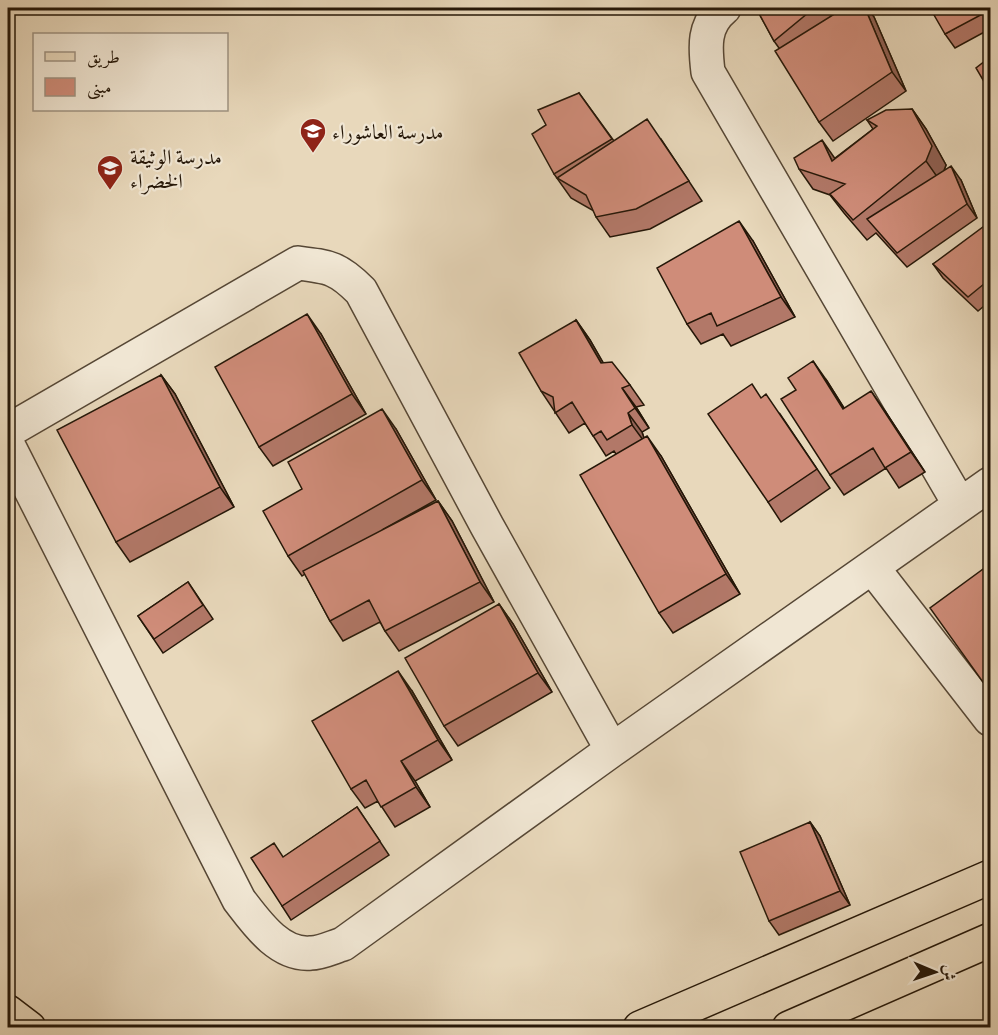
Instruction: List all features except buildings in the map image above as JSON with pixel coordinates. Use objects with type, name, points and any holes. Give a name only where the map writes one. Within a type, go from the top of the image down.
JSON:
[{"type":"main road","points":[[640,1028],[990,877]]},
{"type":"main road","points":[[789,1028],[990,940]]},
{"type":"main road","points":[[8,1012],[29,1028]]},
{"type":"street","points":[[724,8],[714,15],[707,33],[708,72],[960,505]]},
{"type":"street","points":[[8,431],[298,263],[323,266],[343,273],[361,291],[487,526],[612,750]]},
{"type":"street","points":[[8,445],[239,900],[263,932],[287,947],[310,954],[343,944],[612,750],[990,484]]},
{"type":"street","points":[[872,567],[990,719]]},
{"type":"place","name":"مدرسة العاشوراء","points":[[313,154]]},
{"type":"place","name":"مدرسة الوثيقة الخضراء","points":[[110,191]]}]
